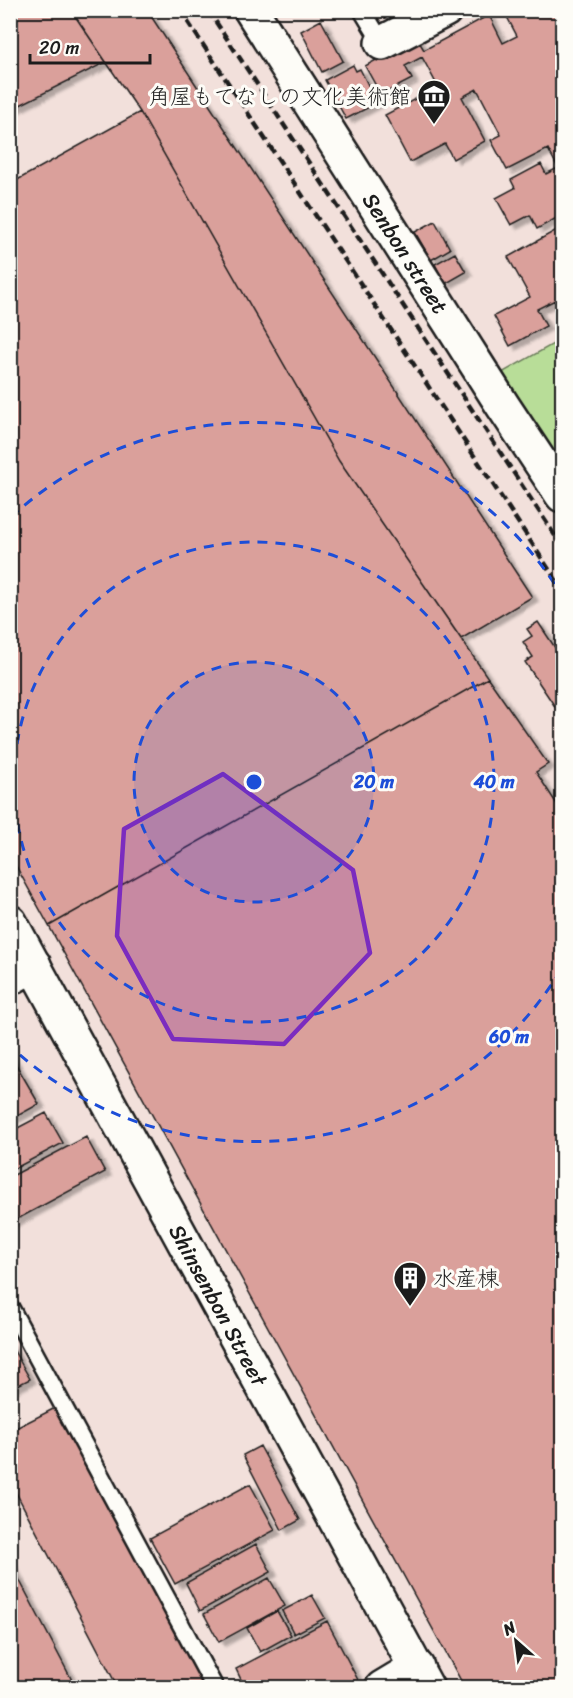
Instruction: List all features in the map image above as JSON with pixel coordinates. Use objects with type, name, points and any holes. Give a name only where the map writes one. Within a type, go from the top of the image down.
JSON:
[{"type":"street","name":"Senbon street","points":[[250,10],[562,495]]},
{"type":"street","points":[[382,43],[445,10]]},
{"type":"street","name":"Shinsenbon Street","points":[[10,922],[22,971],[422,1677]]},
{"type":"street","points":[[382,1688],[422,1677]]},
{"type":"lane","points":[[362,10],[382,43]]},
{"type":"lane","points":[[10,1307],[215,1688]]},
{"type":"highlighted area","points":[[223,774],[353,870],[370,953],[284,1044],[173,1039],[117,936],[124,829]]},
{"type":"green space","points":[[562,339],[562,477],[493,378]]},
{"type":"building","points":[[10,10],[71,10],[106,62],[10,110]]},
{"type":"building","points":[[71,10],[147,10],[532,597],[461,639],[339,461],[140,112]]},
{"type":"building","name":"角屋もてなしの文化美術館","points":[[509,10],[562,10],[562,215],[537,229],[530,215],[511,225],[496,198],[515,188],[511,180],[541,164],[546,174],[558,168],[548,149],[507,170],[491,140],[501,135],[477,89],[462,97],[485,141],[453,159],[445,144],[410,162],[385,115],[438,87],[422,57],[405,66],[412,79],[381,95],[365,66],[417,38],[424,50],[489,15],[503,43],[517,36],[505,13]]},
{"type":"building","points":[[321,20],[343,61],[322,72],[301,31]]},
{"type":"building","points":[[353,65],[356,71],[360,69],[377,103],[346,119],[325,80]]},
{"type":"building","points":[[140,112],[339,461],[488,678],[49,926],[10,855],[10,184]]},
{"type":"building","points":[[435,221],[450,249],[431,260],[415,232]]},
{"type":"building","points":[[562,227],[562,313],[555,300],[537,309],[546,326],[510,346],[494,316],[530,297],[508,257]]},
{"type":"building","points":[[455,253],[466,272],[445,284],[435,264]]},
{"type":"building","points":[[538,622],[562,658],[562,717],[525,662],[533,657],[523,642],[532,636],[527,629]]},
{"type":"building","name":"水産棟","points":[[488,678],[548,764],[536,772],[562,812],[562,1688],[465,1688],[49,926]]},
{"type":"building","points":[[10,1054],[39,1104],[10,1120]]},
{"type":"building","points":[[46,1113],[63,1143],[10,1171],[10,1132]]},
{"type":"building","points":[[86,1137],[105,1172],[10,1223],[10,1177]]},
{"type":"building","points":[[10,1344],[30,1379],[10,1389]]},
{"type":"building","points":[[59,1406],[206,1688],[118,1688],[10,1481],[10,1431]]},
{"type":"building","points":[[260,1446],[300,1520],[282,1530],[243,1455]]},
{"type":"building","points":[[250,1484],[275,1530],[175,1584],[150,1538]]},
{"type":"building","points":[[256,1544],[271,1572],[200,1611],[186,1583]]},
{"type":"building","points":[[10,1562],[76,1688],[10,1688]]},
{"type":"building","points":[[269,1578],[285,1606],[219,1642],[204,1614]]},
{"type":"building","points":[[312,1595],[325,1618],[294,1634],[282,1611]]},
{"type":"building","points":[[277,1611],[291,1635],[260,1652],[247,1628]]},
{"type":"building","points":[[327,1621],[358,1680],[343,1688],[245,1688],[236,1669]]},
{"type":"railway","points":[[180,10],[562,589]]},
{"type":"railway","points":[[208,10],[562,546]]},
{"type":"place","name":"角屋もてなしの文化美術館","points":[[434,125]]},
{"type":"place","name":"水産棟","points":[[410,1307]]}]
